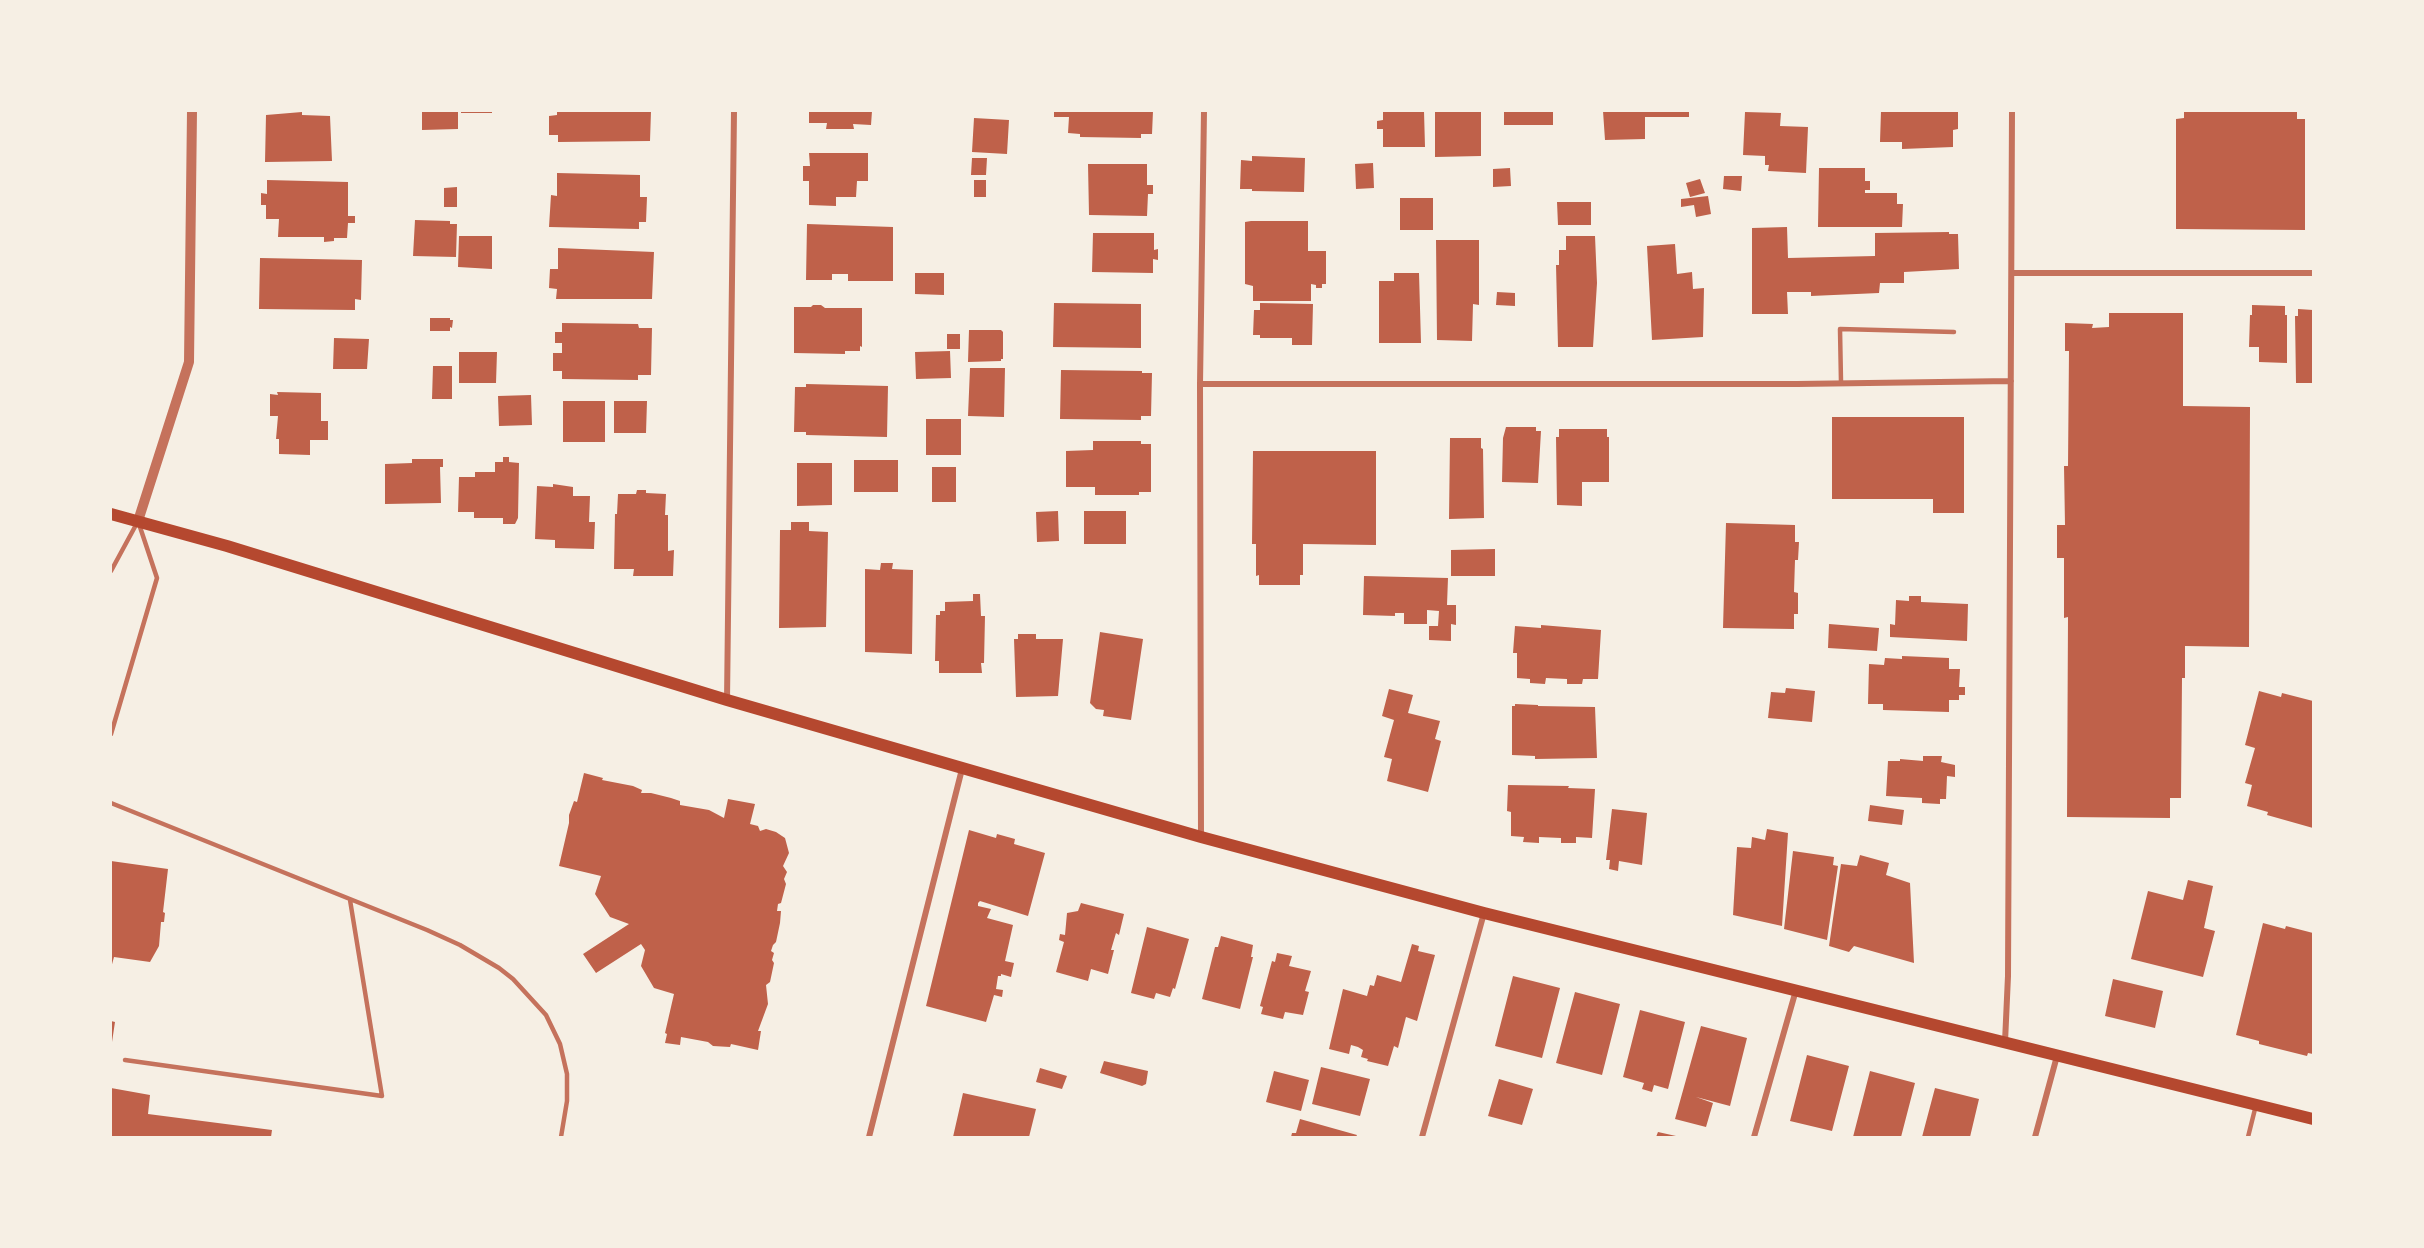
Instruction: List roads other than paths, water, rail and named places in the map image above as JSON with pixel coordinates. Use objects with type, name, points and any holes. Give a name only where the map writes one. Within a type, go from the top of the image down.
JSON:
[{"type":"main road","points":[[111,514],[250,553],[727,700],[1200,837],[1484,913],[2313,1119]]},
{"type":"street","points":[[138,521],[189,362],[192,111]]},
{"type":"street","points":[[727,700],[734,111]]},
{"type":"street","points":[[1200,837],[1200,384],[1204,111]]},
{"type":"street","points":[[2005,1043],[2008,964],[2012,111]]},
{"type":"street","points":[[2012,273],[2313,273]]},
{"type":"street","points":[[1200,384],[2011,381]]},
{"type":"street","points":[[869,1137],[962,769]]},
{"type":"street","points":[[1422,1137],[1484,913]]},
{"type":"street","points":[[1754,1137],[1796,990]]},
{"type":"street","points":[[2035,1137],[2057,1056]]},
{"type":"lane","points":[[1841,382],[1840,329],[1954,332]]},
{"type":"lane","points":[[111,571],[138,521]]},
{"type":"lane","points":[[111,734],[157,578],[138,521]]},
{"type":"lane","points":[[111,803],[428,930],[472,951],[513,979],[546,1015],[560,1044],[566,1067],[567,1101],[561,1137]]},
{"type":"lane","points":[[125,1060],[382,1096],[350,900]]},
{"type":"lane","points":[[2248,1137],[2256,1105]]}]
